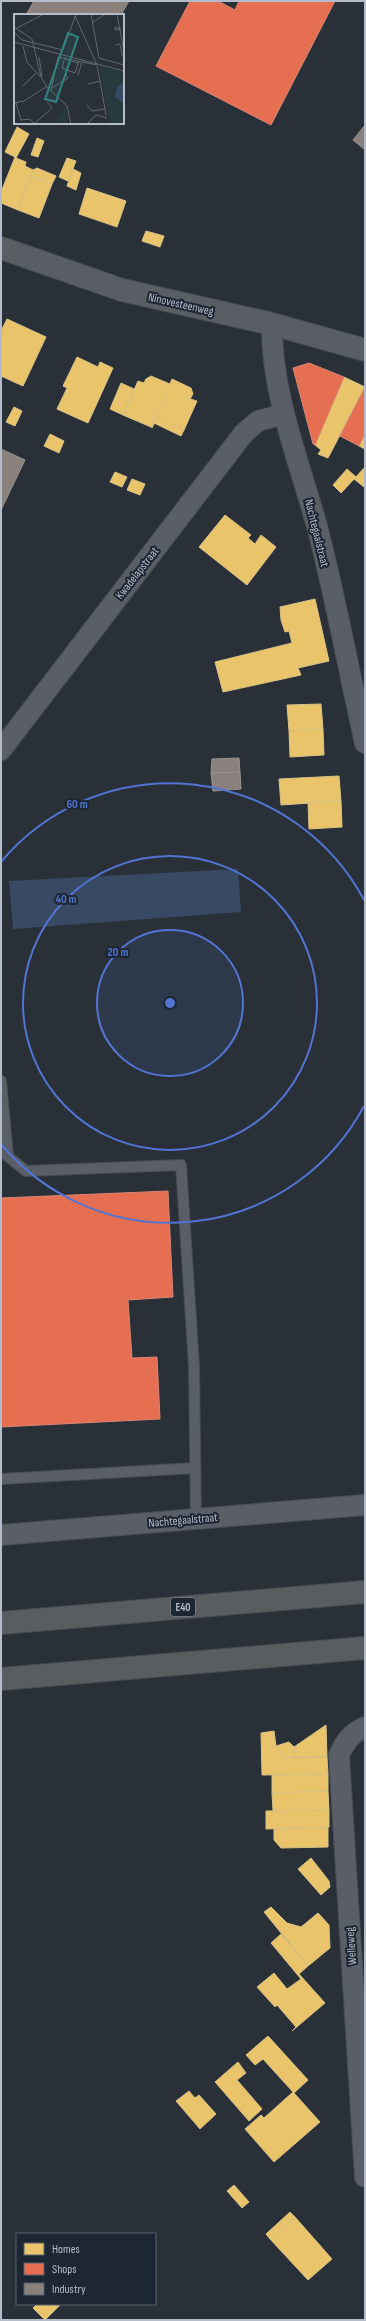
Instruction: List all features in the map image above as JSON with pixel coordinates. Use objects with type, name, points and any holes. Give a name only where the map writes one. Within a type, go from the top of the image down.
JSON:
[{"type":"highway","name":"E40","points":[[1,1623],[365,1592]]},
{"type":"highway","points":[[1,1679],[365,1648]]},
{"type":"main road","name":"Ninovesteenweg","points":[[1,248],[122,290],[272,324],[365,350]]},
{"type":"street","name":"Nachtegaalstraat","points":[[272,324],[272,351],[284,414],[318,531],[365,742]]},
{"type":"street","name":"Kwadelapstraat","points":[[1,750],[244,433],[258,421],[284,414]]},
{"type":"street","name":"Nachtegaalstraat","points":[[1,1535],[365,1505]]},
{"type":"street","name":"Welleweg","points":[[365,1727],[352,1734],[344,1744],[339,1755],[365,2177]]},
{"type":"lane","points":[[1,1082],[4,1153],[26,1171],[181,1165],[194,1366],[196,1519]]},
{"type":"lane","points":[[1,1479],[195,1468]]},
{"type":"water","points":[[238,869],[241,912],[13,929],[9,881]]},
{"type":"building: Homes","points":[[17,127],[29,134],[16,158],[26,162],[25,166],[33,170],[18,210],[1,203],[1,192],[15,157],[5,152]]},
{"type":"building: Homes","points":[[37,138],[44,141],[38,157],[31,155]]},
{"type":"building: Homes","points":[[67,158],[76,161],[68,181],[59,177]]},
{"type":"building: Homes","points":[[37,168],[56,176],[52,184],[31,176],[33,170]]},
{"type":"building: Homes","points":[[73,169],[81,173],[76,190],[67,186]]},
{"type":"building: Homes","points":[[31,176],[52,184],[39,218],[18,210]]},
{"type":"building: Homes","points":[[87,188],[126,201],[117,227],[79,214]]},
{"type":"building: Homes","points":[[146,231],[164,236],[160,247],[142,241]]},
{"type":"building: Homes","points":[[7,319],[46,337],[23,386],[1,376],[1,331]]},
{"type":"building: Homes","points":[[77,357],[98,367],[100,362],[113,368],[88,423],[57,409],[67,388],[63,386]]},
{"type":"building: Homes","points":[[151,376],[170,384],[151,427],[123,415],[138,381],[144,383],[146,379]]},
{"type":"building: Homes","points":[[344,377],[365,387],[328,458],[318,454],[321,450],[315,445]]},
{"type":"building: Homes","points":[[172,379],[191,388],[193,394],[190,399],[197,401],[184,430],[157,418],[152,428],[151,427]]},
{"type":"building: Homes","points":[[121,383],[134,389],[123,415],[110,409]]},
{"type":"building: Homes","points":[[14,407],[22,411],[15,426],[6,422]]},
{"type":"building: Homes","points":[[157,418],[184,430],[181,436],[154,423]]},
{"type":"building: Homes","points":[[50,434],[64,441],[59,453],[44,446]]},
{"type":"building: Homes","points":[[365,434],[365,449],[359,446]]},
{"type":"building: Homes","points":[[365,467],[365,486],[364,487],[354,479]]},
{"type":"building: Homes","points":[[347,469],[356,477],[341,493],[333,485]]},
{"type":"building: Homes","points":[[115,472],[127,477],[122,487],[110,482]]},
{"type":"building: Homes","points":[[132,479],[145,484],[140,495],[127,490]]},
{"type":"building: Homes","points":[[225,515],[251,535],[248,538],[255,544],[261,535],[276,547],[247,585],[199,547]]},
{"type":"building: Homes","points":[[315,599],[329,661],[298,668],[301,675],[223,692],[215,662],[292,643],[289,631],[285,632],[281,620],[280,607]]},
{"type":"building: Homes","points":[[321,704],[323,729],[289,731],[287,705]]},
{"type":"building: Homes","points":[[323,729],[324,755],[290,757],[289,731]]},
{"type":"building: Homes","points":[[339,776],[341,801],[281,805],[279,779]]},
{"type":"building: Homes","points":[[341,801],[342,827],[309,829],[308,803]]},
{"type":"building: Homes","points":[[326,1725],[327,1757],[295,1757],[294,1747]]},
{"type":"building: Homes","points":[[274,1731],[276,1746],[284,1758],[327,1757],[328,1774],[262,1775],[261,1733]]},
{"type":"building: Homes","points":[[289,1742],[294,1747],[295,1757],[284,1758],[276,1746]]},
{"type":"building: Homes","points":[[328,1774],[328,1791],[272,1793],[272,1775]]},
{"type":"building: Homes","points":[[328,1791],[329,1810],[273,1811],[272,1793]]},
{"type":"building: Homes","points":[[329,1810],[329,1827],[266,1829],[266,1811]]},
{"type":"building: Homes","points":[[328,1827],[328,1847],[281,1848],[274,1840],[274,1829]]},
{"type":"building: Homes","points":[[311,1858],[329,1881],[330,1887],[321,1895],[298,1869]]},
{"type":"building: Homes","points":[[271,1907],[287,1923],[301,1927],[318,1913],[329,1925],[330,1948],[308,1966],[264,1912]]},
{"type":"building: Homes","points":[[281,1934],[308,1966],[299,1974],[325,2003],[292,2031],[296,2027],[277,2005],[275,2007],[257,1987],[274,1973],[287,1989],[301,1979],[271,1943]]},
{"type":"building: Homes","points":[[268,2036],[308,2080],[294,2093],[320,2122],[274,2162],[245,2129],[261,2115],[264,2118],[293,2092],[263,2059],[255,2065],[246,2055]]},
{"type":"building: Homes","points":[[238,2062],[246,2073],[237,2080],[262,2109],[249,2121],[215,2082]]},
{"type":"building: Homes","points":[[189,2091],[195,2098],[199,2095],[216,2114],[200,2129],[176,2101]]},
{"type":"building: Homes","points":[[234,2185],[249,2202],[242,2208],[227,2191]]},
{"type":"building: Homes","points":[[290,2212],[295,2217],[270,2239],[266,2234]]},
{"type":"building: Homes","points":[[295,2217],[332,2259],[308,2280],[270,2239]]},
{"type":"building: Homes","points":[[36,2305],[60,2305],[45,2320],[33,2308]]},
{"type":"building: Shops","points":[[190,1],[218,1],[235,10],[239,1],[335,1],[271,125],[156,66]]},
{"type":"building: Shops","points":[[309,363],[344,377],[315,445],[313,444],[293,368]]},
{"type":"building: Shops","points":[[365,387],[365,434],[359,446],[340,436]]},
{"type":"building: Shops","points":[[168,1191],[173,1297],[128,1300],[132,1358],[157,1357],[160,1419],[1,1427],[1,1198]]},
{"type":"building: Industry","points":[[34,1],[129,1],[122,14],[27,14]]},
{"type":"building: Industry","points":[[365,125],[365,150],[353,140]]},
{"type":"building: Industry","points":[[1,449],[25,460],[1,510]]},
{"type":"building: Industry","points":[[239,758],[240,772],[211,773],[212,759]]},
{"type":"building: Industry","points":[[240,772],[241,789],[213,791],[211,773]]}]
